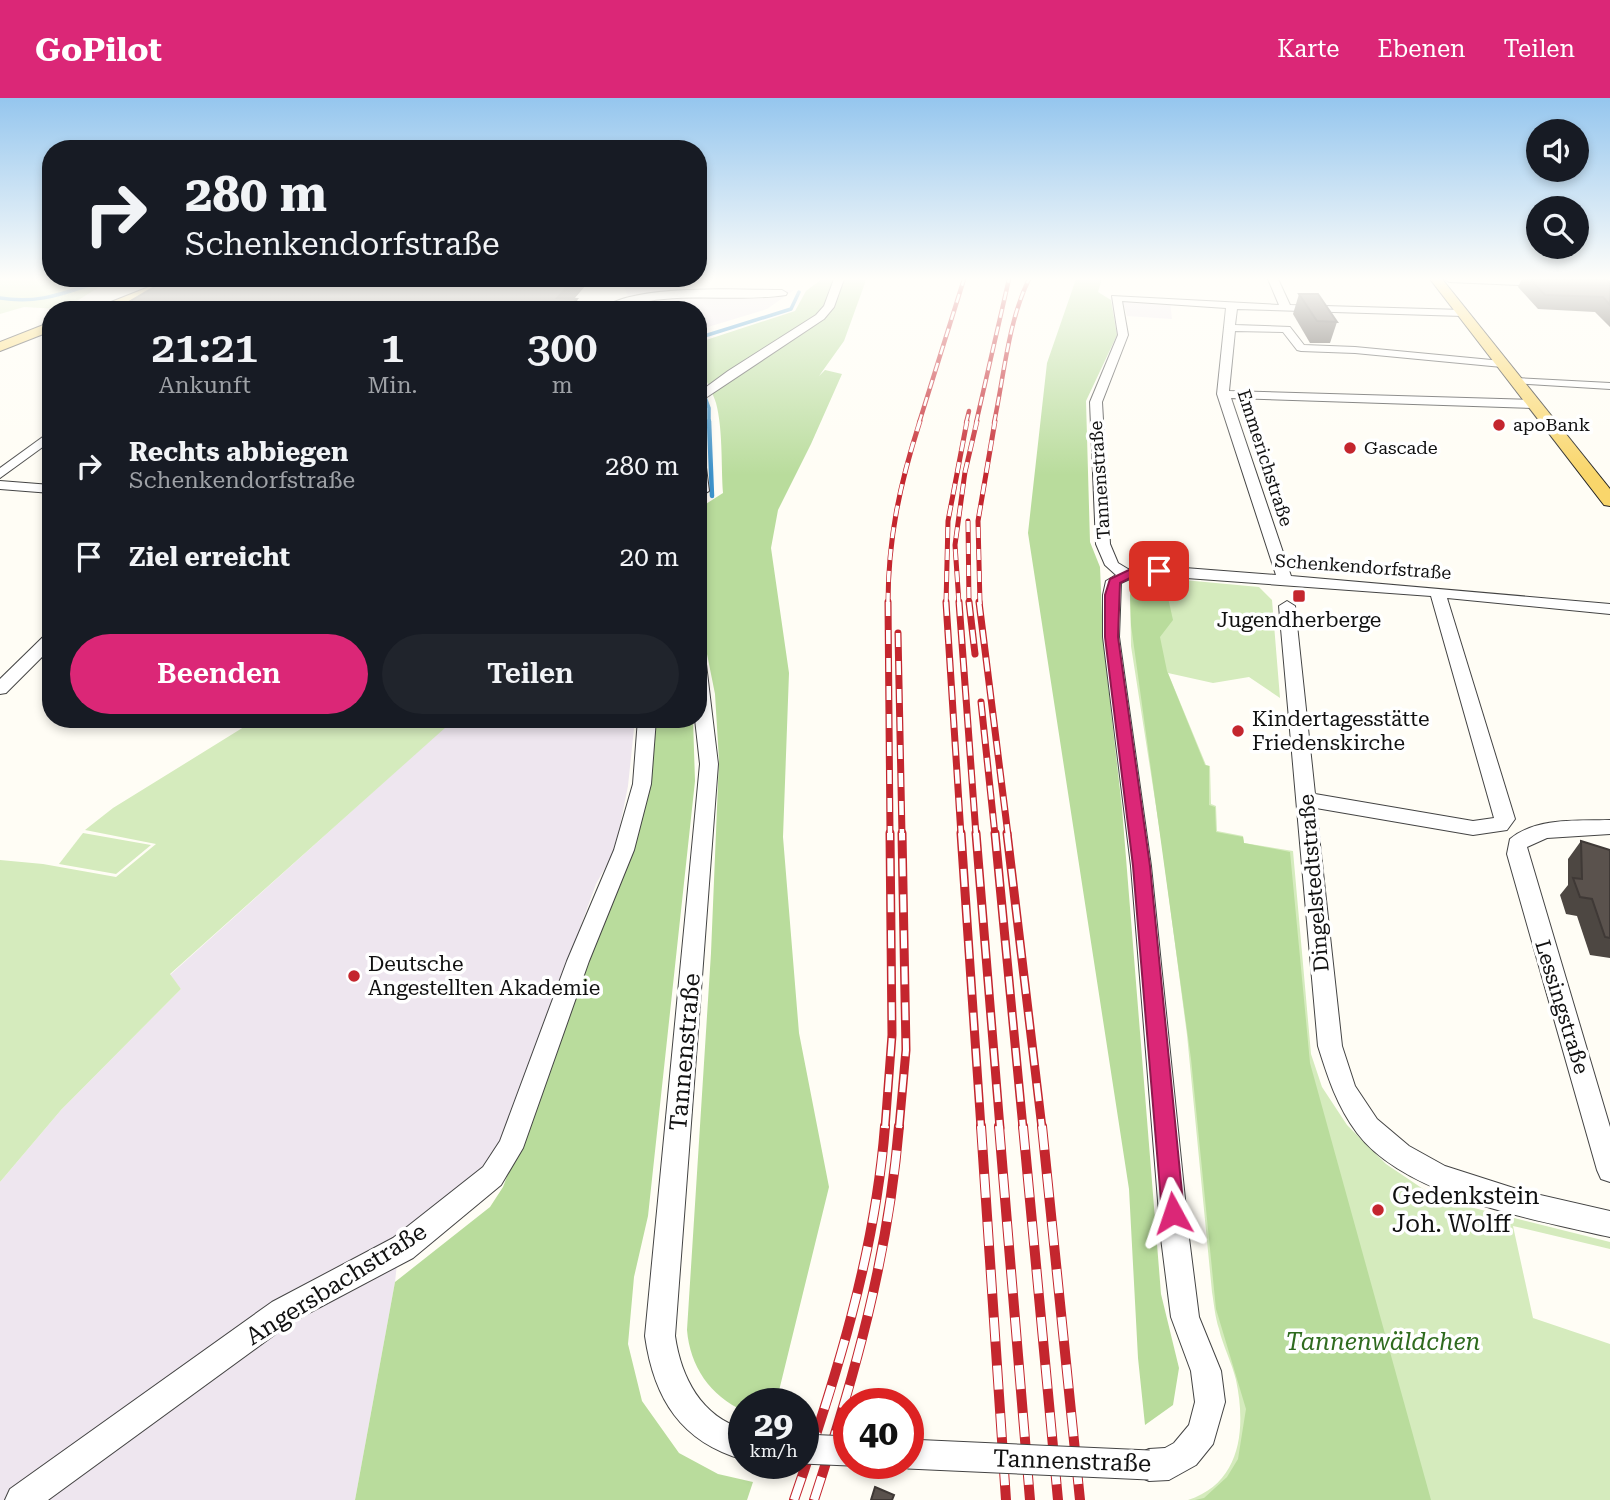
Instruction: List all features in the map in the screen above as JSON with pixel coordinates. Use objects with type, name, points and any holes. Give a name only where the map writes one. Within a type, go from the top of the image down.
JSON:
[{"type":"main road","points":[[1487,344],[1610,501]]},
{"type":"street","points":[[707,392],[778,344]]},
{"type":"street","name":"Tannenstraße","points":[[924,1455],[1168,1464],[1185,1454],[1202,1433],[1210,1402],[1206,1371],[1185,1317],[1175,1238],[1141,866],[1111,637],[1111,595],[1120,578],[1103,544],[1096,402],[1119,344]]},
{"type":"street","name":"Emmerichstraße","points":[[1227,344],[1223,394],[1285,580]]},
{"type":"street","points":[[1298,344],[1301,348],[1355,350],[1502,364]]},
{"type":"street","points":[[1516,381],[1610,386]]},
{"type":"street","points":[[1223,394],[1534,404]]},
{"type":"street","points":[[0,474],[42,442]]},
{"type":"street","points":[[0,485],[42,488]]},
{"type":"street","name":"Schenkendorfstraße","points":[[1120,578],[1159,571],[1438,592],[1610,610]]},
{"type":"street","points":[[1306,799],[1473,828],[1500,825],[1505,819],[1438,592]]},
{"type":"street","name":"Dingelstedtstraße","points":[[1287,607],[1334,1071],[1353,1109],[1384,1144],[1459,1187],[1610,1224]]},
{"type":"street","points":[[0,689],[42,647]]},
{"type":"street","name":"Angersbachstraße","points":[[21,1500],[282,1312],[402,1248],[492,1176],[510,1148],[578,961],[624,850],[642,784],[646,728]]},
{"type":"street","name":"Tannenstraße","points":[[706,728],[708,776],[660,1336],[666,1368],[685,1405],[716,1434],[728,1439]]},
{"type":"street","name":"Lessingstraße","points":[[1610,827],[1535,833],[1522,838],[1517,844],[1517,854],[1610,1170]]},
{"type":"shaded area","points":[[444,728],[634,728],[628,786],[615,850],[596,884],[501,1144],[485,1171],[438,1210],[401,1229],[395,1282],[355,1500],[0,1500],[0,1182],[61,1110],[181,989],[170,975]]},
{"type":"green space","points":[[707,344],[842,344],[819,376],[825,370],[842,374],[778,510],[771,548],[789,673],[783,837],[799,1033],[829,1187],[780,1388],[728,1388],[728,1402],[712,1388],[697,1367],[687,1330],[711,953],[719,760],[715,694],[707,654],[707,503],[723,493],[721,436],[716,403],[707,382]]},
{"type":"green space","points":[[1053,344],[1113,344],[1086,401],[1090,542],[1100,567],[1103,640],[1122,808],[1161,1294],[1179,1368],[1173,1405],[1145,1425],[1138,1358],[1129,1189],[1028,533],[1047,363]]},
{"type":"green space","name":"Tannenwäldchen","points":[[1162,578],[1259,587],[1272,600],[1280,698],[1249,677],[1213,683],[1168,673],[1206,765],[1210,766],[1211,804],[1216,806],[1217,831],[1243,836],[1244,843],[1293,851],[1311,1054],[1322,1087],[1347,1125],[1386,1164],[1438,1199],[1610,1242],[1610,1249],[1513,1226],[1533,1318],[1610,1344],[1610,1500],[1188,1500],[1206,1492],[1220,1481],[1230,1467],[1236,1451],[1240,1416],[1236,1380],[1218,1324],[1212,1292],[1187,1035],[1162,845],[1131,646],[1130,586],[1135,582]]},
{"type":"green space","points":[[1164,580],[1173,620],[1160,637],[1167,671],[1205,765],[1209,766],[1209,805],[1215,807],[1216,832],[1243,837],[1244,843],[1290,852],[1310,1063],[1431,1500],[1195,1500],[1204,1498],[1227,1477],[1238,1459],[1246,1409],[1216,1309],[1191,1059],[1131,625],[1130,595],[1134,584]]},
{"type":"green space","points":[[242,728],[445,728],[170,974],[181,989],[61,1110],[0,1182],[0,860],[43,864],[116,877],[156,844],[85,830],[113,808]]},
{"type":"green space","points":[[655,728],[693,728],[695,781],[648,1216],[634,1277],[628,1344],[642,1401],[679,1453],[718,1474],[728,1476],[728,1479],[753,1482],[747,1500],[355,1500],[395,1282],[490,1207],[503,1187],[630,851],[649,785]]},
{"type":"green space","points":[[83,833],[151,845],[116,874],[59,864]]},
{"type":"building","points":[[1581,841],[1610,850],[1610,938],[1605,937],[1592,899],[1580,897],[1573,878],[1582,879]]},
{"type":"building","points":[[875,1487],[894,1495],[892,1500],[871,1500]]},
{"type":"waterway","points":[[707,403],[709,421]]},
{"type":"waterway","points":[[709,421],[712,496]]},
{"type":"railway","points":[[919,423],[944,344]]},
{"type":"railway","points":[[976,423],[994,344]]},
{"type":"railway","points":[[994,423],[1009,344]]},
{"type":"railway","points":[[966,423],[969,411]]},
{"type":"railway","points":[[888,604],[890,556],[897,511],[920,421]]},
{"type":"railway","points":[[946,603],[948,521],[967,421]]},
{"type":"railway","points":[[959,604],[955,545],[965,472],[977,421]]},
{"type":"railway","points":[[980,604],[978,521],[995,421]]},
{"type":"railway","points":[[968,521],[969,604]]},
{"type":"railway","points":[[959,602],[976,835]]},
{"type":"railway","points":[[969,602],[975,654]]},
{"type":"railway","points":[[979,602],[1008,835]]},
{"type":"railway","points":[[946,603],[961,835]]},
{"type":"railway","points":[[888,604],[890,835]]},
{"type":"railway","points":[[898,633],[902,835]]},
{"type":"railway","points":[[981,702],[995,835]]},
{"type":"railway","points":[[885,1128],[892,1035],[890,833]]},
{"type":"railway","points":[[899,1128],[906,1050],[902,833]]},
{"type":"railway","points":[[961,833],[981,1128]]},
{"type":"railway","points":[[976,833],[1000,1128]]},
{"type":"railway","points":[[995,833],[1023,1128]]},
{"type":"railway","points":[[1007,833],[1042,1128]]},
{"type":"railway","points":[[794,1500],[852,1316],[872,1222],[885,1126]]},
{"type":"railway","points":[[814,1500],[868,1316],[887,1223],[899,1126]]},
{"type":"railway","points":[[981,1126],[1006,1500]]},
{"type":"railway","points":[[999,1126],[1030,1500]]},
{"type":"railway","points":[[1023,1126],[1058,1500]]},
{"type":"railway","points":[[1042,1126],[1080,1500]]},
{"type":"place","name":"apoBank","points":[[1499,425]]},
{"type":"place","name":"Gascade","points":[[1350,448]]},
{"type":"place","name":"Jugendherberge","points":[[1299,596]]},
{"type":"place","name":"Kindertagesstätte Friedenskirche","points":[[1238,731]]},
{"type":"place","name":"Deutsche Angestellten Akademie","points":[[354,976]]},
{"type":"place","name":"Gedenkstein Joh. Wolff","points":[[1378,1210]]},
{"type":"route","points":[[1159,571],[1131,573],[1114,581],[1111,595],[1111,637],[1141,866],[1173,1213]]}]
